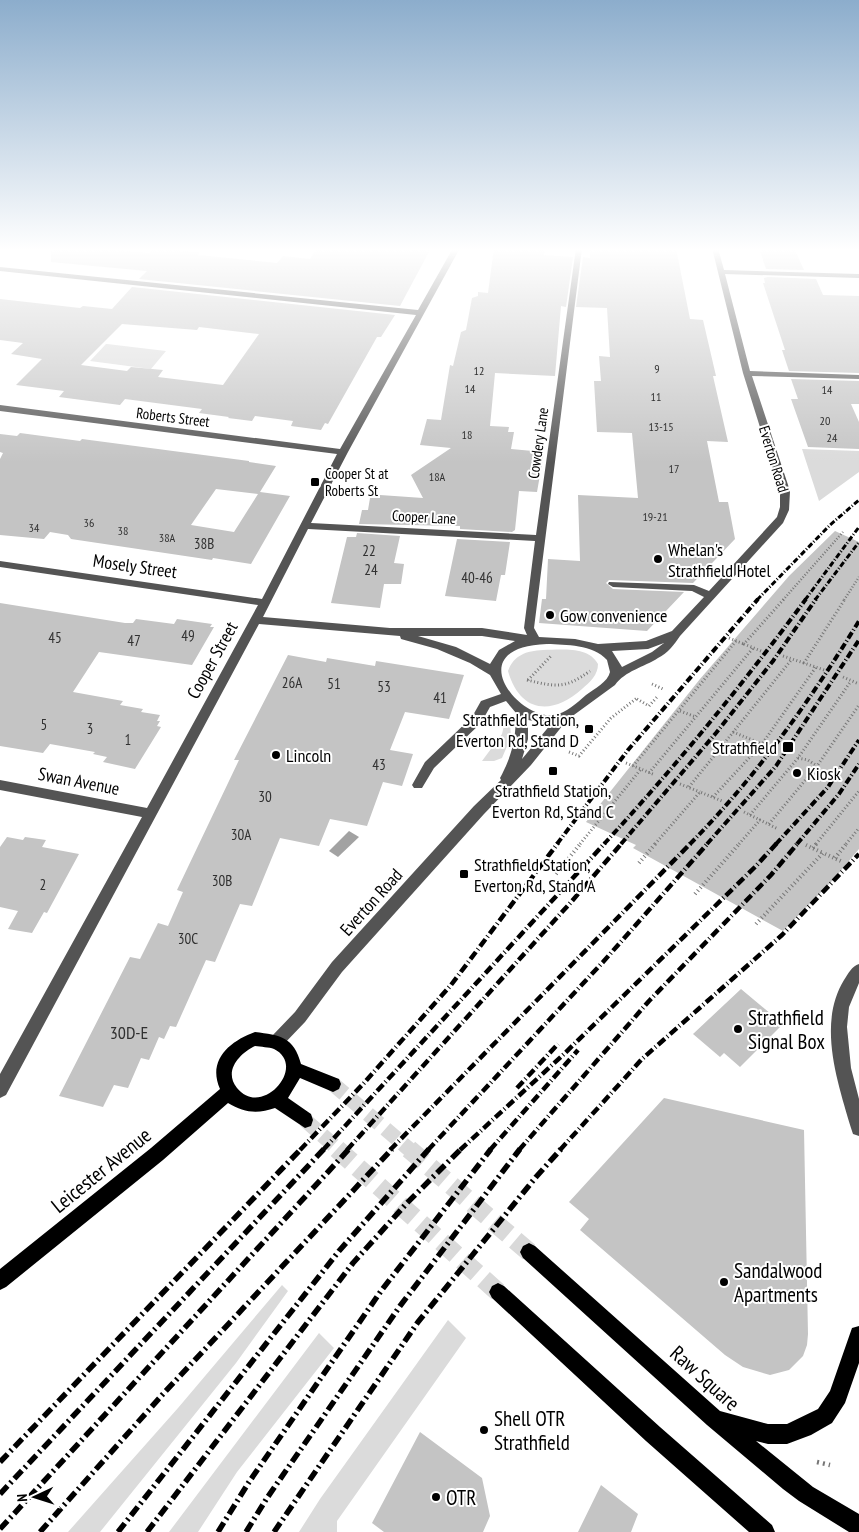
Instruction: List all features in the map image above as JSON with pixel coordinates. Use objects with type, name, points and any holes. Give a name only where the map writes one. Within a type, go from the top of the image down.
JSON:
[{"type":"main road","points":[[266,1038],[277,1041],[290,1052],[294,1069],[292,1081],[286,1091],[276,1099],[266,1103],[250,1104],[236,1099],[229,1092],[225,1082],[224,1072],[227,1060],[234,1051],[255,1039],[266,1038]]},
{"type":"main road","points":[[294,1069],[333,1084]]},
{"type":"main road","name":"Leicester Avenue","points":[[0,1281],[158,1154],[229,1092]]},
{"type":"main road","points":[[276,1099],[305,1120]]},
{"type":"main road","name":"Raw Square","points":[[529,1252],[714,1418],[806,1494],[859,1526]]},
{"type":"main road","points":[[498,1292],[765,1532]]},
{"type":"main road","points":[[714,1418],[768,1434],[786,1434],[804,1428],[824,1416],[838,1396],[859,1335]]},
{"type":"main road","points":[[736,1506],[752,1532]]},
{"type":"street","name":"Cooper Street","points":[[0,1090],[307,526],[343,452],[417,319]]},
{"type":"street","name":"Cowdery Lane","points":[[534,641],[529,628],[569,319]]},
{"type":"street","name":"Everton Road","points":[[616,675],[662,651],[780,521],[785,513],[785,490],[747,373],[733,319]]},
{"type":"street","points":[[747,373],[859,377]]},
{"type":"street","name":"Roberts Street","points":[[0,408],[343,452]]},
{"type":"street","name":"Cooper Lane","points":[[307,526],[540,538]]},
{"type":"street","name":"Mosely Street","points":[[0,564],[265,603]]},
{"type":"street","points":[[613,584],[694,588],[711,596]]},
{"type":"street","points":[[256,620],[390,632],[482,632],[534,641],[582,644],[599,648],[648,645],[676,634]]},
{"type":"street","points":[[390,632],[457,651],[478,660],[495,673],[508,697],[522,713],[546,719],[563,717]]},
{"type":"street","points":[[495,673],[496,662],[501,653],[515,644],[534,641]]},
{"type":"street","points":[[498,790],[528,762],[563,717],[611,682],[616,675],[616,664],[612,658],[599,648]]},
{"type":"street","points":[[418,785],[429,765],[477,720],[486,704],[496,699],[508,697]]},
{"type":"street","points":[[498,790],[511,771],[518,755],[523,728],[522,713]]},
{"type":"street","name":"Swan Avenue","points":[[0,785],[150,814]]},
{"type":"street","name":"Everton Road","points":[[277,1041],[300,1017],[337,967],[498,790]]},
{"type":"street","points":[[859,970],[846,989],[840,1009],[842,1058],[859,1128]]},
{"type":"path","points":[[744,644],[843,532]]},
{"type":"path","points":[[804,663],[859,577]]},
{"type":"path","points":[[729,638],[761,650]]},
{"type":"path","points":[[633,766],[736,641]]},
{"type":"path","points":[[649,772],[753,648]]},
{"type":"path","points":[[554,653],[527,680],[562,687],[574,682],[590,670]]},
{"type":"path","points":[[783,656],[824,670]]},
{"type":"path","points":[[689,787],[792,659]]},
{"type":"path","points":[[713,797],[762,744],[816,667]]},
{"type":"path","points":[[843,677],[859,684]]},
{"type":"path","points":[[750,815],[798,758],[851,680]]},
{"type":"path","points":[[652,684],[663,689]]},
{"type":"path","points":[[569,752],[579,756],[611,718],[636,698],[650,706],[658,696]]},
{"type":"path","points":[[769,824],[817,766],[859,705]]},
{"type":"path","points":[[689,713],[692,709]]},
{"type":"path","points":[[680,711],[696,717]]},
{"type":"path","points":[[746,736],[747,731]]},
{"type":"path","points":[[734,732],[762,744]]},
{"type":"path","points":[[798,758],[809,758],[817,766]]},
{"type":"path","points":[[626,763],[655,775]]},
{"type":"path","points":[[556,874],[641,769]]},
{"type":"path","points":[[680,784],[722,801]]},
{"type":"path","points":[[813,848],[859,791]]},
{"type":"path","points":[[639,863],[700,792]]},
{"type":"path","points":[[744,812],[778,829]]},
{"type":"path","points":[[695,894],[760,820]]},
{"type":"path","points":[[834,858],[859,828]]},
{"type":"path","points":[[806,845],[843,862]]},
{"type":"path","points":[[756,924],[824,853]]},
{"type":"path","points":[[817,1462],[830,1465]]},
{"type":"shaded area","points":[[106,344],[166,351],[151,369],[90,361]]},
{"type":"shaded area","points":[[802,449],[859,451],[859,472],[819,501]]},
{"type":"shaded area","points":[[574,650],[588,654],[598,664],[597,672],[591,681],[571,698],[549,706],[538,706],[520,695],[513,685],[508,671],[514,661],[521,655],[531,651]]},
{"type":"shaded area","points":[[505,721],[510,723],[511,737],[502,758],[494,761],[482,761],[502,734]]},
{"type":"shaded area","points":[[349,831],[359,837],[338,857],[329,851]]},
{"type":"shaded area","points":[[282,1285],[288,1291],[236,1363],[100,1532],[68,1532],[178,1408]]},
{"type":"shaded area","points":[[448,1320],[466,1338],[337,1521],[337,1532],[299,1532],[320,1499]]},
{"type":"shaded area","points":[[319,1333],[334,1348],[237,1472],[198,1532],[169,1532]]},
{"type":"building","points":[[0,319],[392,319],[381,337],[377,337],[328,424],[325,423],[321,430],[291,426],[293,421],[255,416],[252,421],[228,418],[199,413],[202,409],[125,399],[120,405],[59,397],[64,391],[16,385],[42,359],[11,354],[23,343],[0,340]],"holes":[[[122,324],[197,330],[199,327],[259,334],[223,385],[158,377],[163,370],[131,367],[127,371],[81,365]]]},
{"type":"building","points":[[468,319],[560,319],[555,376],[495,373],[490,426],[509,427],[508,432],[514,432],[511,449],[544,452],[537,492],[519,491],[515,530],[512,532],[460,529],[460,526],[359,524],[362,510],[368,510],[370,498],[380,498],[380,495],[423,498],[411,475],[451,448],[420,445],[427,419],[441,420],[450,365],[453,366],[461,332],[466,330]]},
{"type":"building","points":[[608,319],[703,320],[728,442],[707,441],[719,502],[728,502],[735,539],[693,583],[609,580],[606,583],[613,589],[684,592],[647,631],[539,623],[542,599],[546,599],[548,559],[580,561],[578,495],[638,498],[632,433],[597,432],[594,381],[601,381],[599,356],[610,357]]},
{"type":"building","points":[[775,319],[859,319],[859,373],[789,371],[782,350],[785,350]]},
{"type":"building","points":[[791,379],[859,381],[859,404],[851,404],[859,422],[859,449],[808,447],[791,399],[798,399]]},
{"type":"building","points":[[20,433],[80,441],[82,439],[276,466],[260,492],[290,496],[251,564],[71,539],[68,535],[50,532],[44,539],[0,535],[0,459],[3,453],[0,452],[0,434],[17,436]],"holes":[[[216,489],[258,494],[234,532],[191,525]]]},
{"type":"building","points":[[835,531],[859,542],[859,849],[832,881],[783,931],[633,848],[636,845],[586,822],[700,679],[789,576]]},
{"type":"building","points":[[357,533],[400,536],[394,563],[404,564],[401,584],[384,584],[380,608],[331,603],[347,537],[356,537]]},
{"type":"building","points":[[457,539],[510,542],[505,575],[501,575],[496,601],[445,596]]},
{"type":"building","points":[[0,603],[125,623],[133,623],[136,619],[174,624],[177,619],[212,624],[210,627],[214,627],[192,665],[99,652],[73,692],[123,701],[120,705],[143,709],[141,712],[160,715],[157,721],[160,721],[157,726],[161,727],[135,769],[103,762],[107,757],[93,754],[95,752],[50,744],[43,753],[0,746]]},
{"type":"building","points":[[288,655],[326,662],[327,658],[375,666],[376,661],[464,675],[449,719],[405,712],[390,750],[413,754],[402,786],[383,782],[367,826],[330,819],[319,846],[280,838],[252,906],[240,904],[215,962],[206,960],[176,1027],[170,1026],[164,1039],[159,1037],[149,1060],[141,1058],[128,1088],[114,1085],[103,1107],[59,1096],[130,957],[140,959],[158,923],[168,926],[183,892],[177,890],[239,760],[234,760]]},
{"type":"building","points":[[7,837],[23,840],[25,837],[46,840],[42,847],[79,854],[47,913],[44,912],[32,933],[8,929],[18,911],[0,907],[0,847]]},
{"type":"building","name":"Strathfield Signal Box","points":[[741,989],[783,1024],[740,1067],[724,1053],[720,1057],[693,1034]]},
{"type":"building","name":"Sandalwood Apartments","points":[[664,1098],[804,1130],[808,1334],[803,1356],[789,1370],[770,1375],[743,1367],[725,1355],[580,1230],[589,1219],[569,1202]]},
{"type":"building","name":"OTR","points":[[420,1432],[482,1478],[490,1516],[483,1532],[384,1532],[372,1523]]},
{"type":"building","points":[[601,1485],[638,1514],[631,1532],[578,1532]]},
{"type":"tunnel","points":[[333,1084],[410,1150]]},
{"type":"tunnel","points":[[305,1120],[339,1150]]},
{"type":"tunnel","points":[[337,1149],[498,1292]]},
{"type":"tunnel","points":[[409,1149],[529,1252]]},
{"type":"railway","points":[[757,600],[830,525],[859,500]]},
{"type":"railway","points":[[805,600],[859,527]]},
{"type":"railway","points":[[815,600],[859,542]]},
{"type":"railway","points":[[557,844],[628,750],[758,599]]},
{"type":"railway","points":[[604,844],[708,724],[806,599]]},
{"type":"railway","points":[[621,844],[716,733],[773,661],[816,599]]},
{"type":"railway","points":[[690,844],[760,765],[821,680],[859,621]]},
{"type":"railway","points":[[707,844],[776,766],[859,640]]},
{"type":"railway","points":[[776,844],[828,787],[859,740]]},
{"type":"railway","points":[[797,844],[839,794],[859,764]]},
{"type":"railway","points":[[300,1150],[364,1083],[451,985],[558,843]]},
{"type":"railway","points":[[323,1150],[605,843]]},
{"type":"railway","points":[[347,1150],[622,843]]},
{"type":"railway","points":[[390,1150],[691,843]]},
{"type":"railway","points":[[428,1150],[603,962],[708,843]]},
{"type":"railway","points":[[460,1150],[564,1054],[755,867],[777,843]]},
{"type":"railway","points":[[519,1150],[649,1001],[771,875],[798,843]]},
{"type":"railway","points":[[560,1150],[642,1059],[782,935],[859,854]]},
{"type":"railway","points":[[517,1088],[558,1044]]},
{"type":"railway","points":[[490,1150],[578,1050]]},
{"type":"railway","points":[[0,1462],[301,1149]]},
{"type":"railway","points":[[0,1494],[324,1149]]},
{"type":"railway","points":[[0,1529],[349,1149]]},
{"type":"railway","points":[[40,1532],[163,1394],[392,1149]]},
{"type":"railway","points":[[118,1532],[339,1251],[429,1149]]},
{"type":"railway","points":[[218,1532],[249,1482],[381,1291],[491,1149]]},
{"type":"railway","points":[[246,1532],[267,1498],[400,1306],[520,1149]]},
{"type":"railway","points":[[274,1532],[418,1322],[561,1149]]},
{"type":"railway","points":[[147,1532],[353,1263],[407,1203],[460,1150]]},
{"type":"place","name":"Cooper St at Roberts St","points":[[315,482]]},
{"type":"place","name":"Whelan's Strathfield Hotel","points":[[658,559]]},
{"type":"place","name":"Gow convenience","points":[[550,615]]},
{"type":"place","name":"Strathfield Station, Everton Rd, Stand D","points":[[589,729]]},
{"type":"place","name":"Strathfield","points":[[788,747]]},
{"type":"place","name":"Lincoln","points":[[276,755]]},
{"type":"place","name":"Strathfield Station, Everton Rd, Stand C","points":[[553,771]]},
{"type":"place","name":"Kiosk","points":[[797,773]]},
{"type":"place","name":"Strathfield Station, Everton Rd, Stand A","points":[[464,874]]},
{"type":"place","name":"Strathfield Signal Box","points":[[738,1029]]},
{"type":"place","name":"Sandalwood Apartments","points":[[724,1282]]},
{"type":"place","name":"Shell OTR Strathfield","points":[[484,1430]]},
{"type":"place","name":"OTR","points":[[436,1497]]}]
